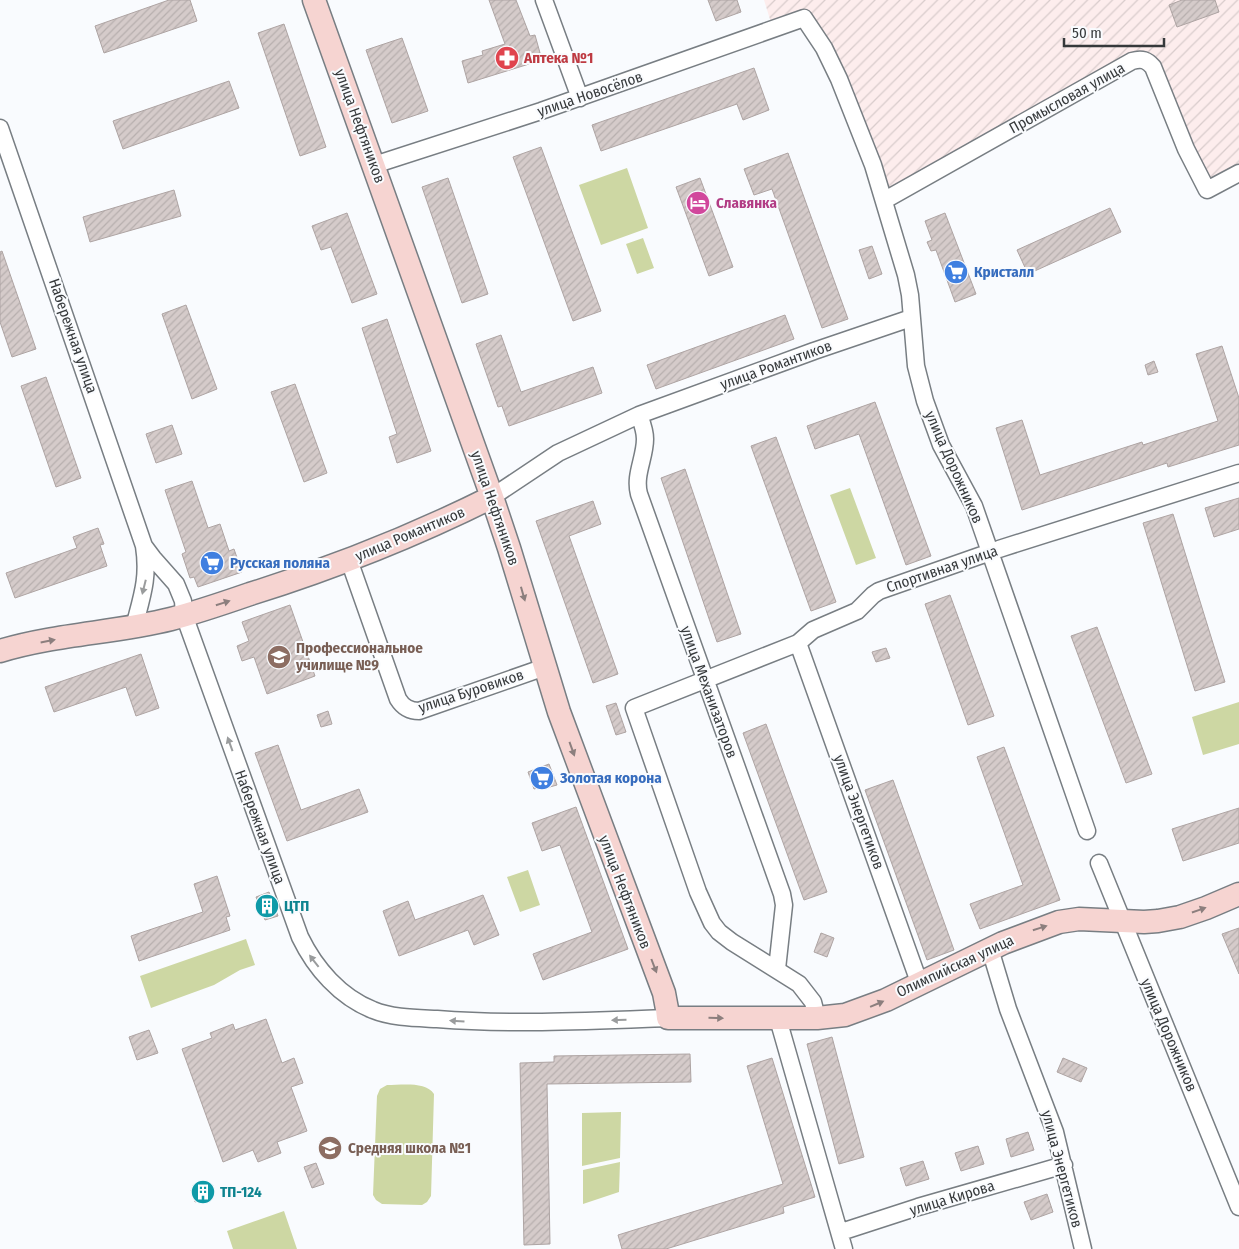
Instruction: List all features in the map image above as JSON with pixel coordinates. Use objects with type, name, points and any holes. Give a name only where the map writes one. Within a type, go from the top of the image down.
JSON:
[{"type":"street","name":"улица Нефтяников","points":[[314,0],[492,497],[544,667],[572,749],[664,993],[668,1018]]},
{"type":"street","points":[[544,0],[580,98]]},
{"type":"street","name":"улица Новосёлов","points":[[374,165],[580,98],[804,18]]},
{"type":"street","name":"улица Дорожников","points":[[804,18],[824,48],[839,78],[873,165],[906,275],[910,295],[916,366],[925,401],[941,445],[974,506],[1087,831]]},
{"type":"street","name":"Промысловая улица","points":[[885,200],[1138,59],[1148,61],[1153,67],[1186,149],[1207,190],[1239,173]]},
{"type":"street","name":"Набережная улица","points":[[0,128],[144,546],[147,568],[146,578],[134,627]]},
{"type":"street","name":"улица Романтиков","points":[[0,651],[78,634],[134,627],[184,615],[301,578],[449,518],[492,497],[558,453],[639,415],[911,318]]},
{"type":"street","name":"улица Механизаторов","points":[[639,415],[646,441],[637,479],[639,494],[782,894],[784,905],[777,970]]},
{"type":"street","name":"Спортивная улица","points":[[777,970],[732,942],[719,932],[712,923],[702,901],[634,708],[706,681],[798,642],[813,630],[857,611],[879,591],[990,552],[1239,473]]},
{"type":"street","name":"Набережная улица","points":[[144,546],[176,584],[183,601],[184,615],[300,936],[309,954],[326,976],[342,992],[375,1011],[415,1018],[481,1022],[668,1018]]},
{"type":"street","name":"улица Буровиков","points":[[349,560],[398,698],[406,708],[419,711],[544,667]]},
{"type":"street","name":"улица Энергетиков","points":[[798,642],[919,982]]},
{"type":"street","name":"улица Дорожников","points":[[1099,863],[1239,1207]]},
{"type":"street","name":"Олимпийская улица","points":[[668,1018],[834,1018],[866,1008],[1032,930],[1059,922],[1080,919],[1151,922],[1180,917],[1239,894]]},
{"type":"street","name":"улица Энергетиков","points":[[990,949],[1008,1009],[1048,1112],[1064,1165],[1083,1249]]},
{"type":"street","points":[[777,970],[799,984],[807,993],[813,1002],[817,1018]]},
{"type":"street","points":[[778,1019],[841,1232],[844,1249]]},
{"type":"street","name":"улица Кирова","points":[[841,1232],[918,1207],[1064,1165]]},
{"type":"shaded area","points":[[764,0],[1239,0],[1239,173],[1207,190],[1148,61],[885,200],[804,19],[773,29]]},
{"type":"green space","points":[[627,168],[648,228],[601,245],[579,185]]},
{"type":"green space","points":[[643,238],[654,268],[637,274],[626,244]]},
{"type":"green space","points":[[850,488],[876,558],[856,565],[830,495]]},
{"type":"green space","points":[[1239,702],[1239,744],[1203,755],[1192,717]]},
{"type":"green space","points":[[528,870],[540,905],[520,912],[507,877]]},
{"type":"green space","points":[[246,939],[255,965],[240,970],[214,985],[151,1008],[140,976]]},
{"type":"green space","points":[[387,1085],[419,1085],[434,1094],[431,1196],[422,1205],[382,1204],[373,1195],[377,1096],[380,1089]]},
{"type":"green space","points":[[621,1112],[620,1158],[582,1166],[582,1113]]},
{"type":"green space","points":[[620,1162],[619,1192],[583,1204],[583,1170]]},
{"type":"green space","points":[[284,1211],[297,1249],[233,1249],[227,1231]]},
{"type":"building","points":[[169,0],[190,0],[197,21],[104,53],[95,26]]},
{"type":"building","name":"Аптека №1","points":[[489,0],[516,0],[530,36],[535,35],[542,60],[468,83],[462,61],[483,55],[482,51],[505,44]]},
{"type":"building","points":[[708,0],[737,0],[741,12],[716,21]]},
{"type":"building","points":[[1182,0],[1215,0],[1219,12],[1177,27],[1169,5]]},
{"type":"building","points":[[284,24],[326,147],[300,156],[258,33]]},
{"type":"building","points":[[402,38],[428,111],[392,123],[366,50]]},
{"type":"building","points":[[754,68],[769,110],[743,120],[737,104],[601,151],[592,125]]},
{"type":"building","points":[[229,81],[239,108],[123,149],[113,121]]},
{"type":"building","points":[[541,147],[601,311],[573,321],[513,157]]},
{"type":"building","points":[[788,153],[848,319],[822,328],[772,189],[754,195],[744,169]]},
{"type":"building","points":[[448,178],[488,294],[462,303],[422,187]]},
{"type":"building","points":[[700,178],[733,267],[709,276],[676,187]]},
{"type":"building","points":[[174,190],[181,216],[90,242],[83,217]]},
{"type":"building","points":[[1110,208],[1121,232],[1028,274],[1017,250]]},
{"type":"building","points":[[347,213],[377,294],[352,303],[331,247],[321,250],[312,226]]},
{"type":"building","name":"Кристалл","points":[[945,213],[976,294],[955,302],[936,250],[931,251],[927,242],[932,240],[925,221]]},
{"type":"building","points":[[872,246],[882,274],[869,279],[859,250]]},
{"type":"building","points":[[2,251],[36,349],[12,357],[0,322],[0,252]]},
{"type":"building","points":[[186,305],[217,389],[192,399],[162,314]]},
{"type":"building","points":[[785,315],[794,339],[656,389],[647,365]]},
{"type":"building","points":[[387,319],[431,451],[397,463],[389,437],[397,434],[362,328]]},
{"type":"building","points":[[501,335],[521,392],[593,367],[602,393],[509,426],[502,406],[498,407],[476,344]]},
{"type":"building","points":[[1222,346],[1239,398],[1239,445],[1168,467],[1167,463],[1022,510],[996,428],[1022,420],[1040,475],[1142,442],[1143,445],[1218,421],[1196,354]]},
{"type":"building","points":[[1154,361],[1158,372],[1148,375],[1145,365]]},
{"type":"building","points":[[46,377],[81,478],[56,487],[21,386]]},
{"type":"building","points":[[295,384],[327,473],[304,482],[271,392]]},
{"type":"building","points":[[875,402],[931,556],[906,565],[859,434],[815,449],[807,426]]},
{"type":"building","points":[[172,425],[182,454],[156,463],[146,434]]},
{"type":"building","points":[[776,437],[836,602],[811,611],[751,446]]},
{"type":"building","points":[[685,469],[741,634],[717,642],[661,478]]},
{"type":"building","name":"Русская поляна","points":[[192,481],[208,528],[220,524],[229,551],[234,549],[242,572],[198,587],[194,577],[190,578],[182,554],[186,552],[165,490]]},
{"type":"building","points":[[1239,498],[1239,529],[1214,537],[1205,508]]},
{"type":"building","points":[[593,501],[601,524],[569,536],[618,674],[593,683],[536,521]]},
{"type":"building","points":[[1173,514],[1225,682],[1195,691],[1143,523]]},
{"type":"building","points":[[98,528],[104,544],[100,545],[107,566],[15,598],[6,573],[77,548],[73,537]]},
{"type":"building","points":[[950,595],[994,716],[968,725],[925,604]]},
{"type":"building","points":[[290,605],[315,676],[267,694],[254,657],[242,661],[237,646],[249,641],[242,622]]},
{"type":"building","points":[[1097,627],[1152,774],[1126,783],[1071,636]]},
{"type":"building","points":[[886,648],[890,658],[876,662],[872,652]]},
{"type":"building","points":[[141,654],[159,708],[136,716],[126,687],[54,712],[45,687]]},
{"type":"building","points":[[616,703],[626,732],[616,735],[606,706]]},
{"type":"building","points":[[328,711],[332,724],[321,727],[317,715]]},
{"type":"building","points":[[766,724],[827,892],[804,900],[743,733]]},
{"type":"building","points":[[278,745],[301,810],[359,789],[368,812],[287,841],[255,753]]},
{"type":"building","points":[[1004,747],[1060,900],[980,929],[970,904],[1023,885],[977,757]]},
{"type":"building","name":"Золотая корона","points":[[549,764],[557,785],[534,789],[528,772]]},
{"type":"building","points":[[893,780],[954,950],[927,960],[865,790]]},
{"type":"building","points":[[576,807],[628,949],[543,980],[533,954],[592,932],[560,845],[542,851],[532,823]]},
{"type":"building","points":[[1239,808],[1239,843],[1183,861],[1172,829]]},
{"type":"building","points":[[217,876],[230,916],[226,917],[230,930],[139,961],[131,936],[203,912],[194,884]]},
{"type":"building","name":"ЦТП","points":[[269,892],[278,916],[265,920],[256,897]]},
{"type":"building","points":[[483,895],[499,935],[474,945],[468,930],[399,956],[383,911],[408,901],[415,920]]},
{"type":"building","points":[[1239,928],[1239,974],[1222,934]]},
{"type":"building","points":[[821,933],[834,938],[827,957],[814,952]]},
{"type":"building","points":[[266,1019],[282,1063],[294,1058],[303,1083],[291,1087],[307,1131],[277,1142],[281,1153],[258,1162],[253,1150],[223,1162],[182,1049],[212,1038],[210,1033],[233,1024],[235,1030]]},
{"type":"building","points":[[149,1030],[158,1053],[137,1060],[129,1037]]},
{"type":"building","points":[[832,1037],[864,1157],[839,1164],[807,1044]]},
{"type":"building","points":[[690,1054],[691,1082],[547,1084],[550,1244],[524,1245],[520,1063],[554,1062],[554,1056]]},
{"type":"building","points":[[772,1058],[815,1197],[783,1207],[784,1213],[666,1249],[622,1249],[618,1235],[783,1184],[747,1066]]},
{"type":"building","points":[[1063,1058],[1087,1068],[1081,1082],[1057,1072]]},
{"type":"building","points":[[1028,1132],[1034,1150],[1011,1157],[1006,1139]]},
{"type":"building","points":[[978,1146],[984,1164],[961,1171],[955,1153]]},
{"type":"building","points":[[923,1161],[929,1179],[906,1186],[900,1168]]},
{"type":"building","points":[[316,1163],[324,1184],[312,1188],[304,1167]]},
{"type":"building","name":"ТП-124","points":[[210,1184],[214,1195],[195,1202],[191,1190]]},
{"type":"building","points":[[1047,1194],[1053,1212],[1031,1220],[1024,1202]]},
{"type":"place","name":"Аптека №1","points":[[507,58]]},
{"type":"place","name":"Славянка","points":[[698,203]]},
{"type":"place","name":"Кристалл","points":[[956,272]]},
{"type":"place","name":"Русская поляна","points":[[212,563]]},
{"type":"place","name":"Профессиональное училище №9","points":[[279,657]]},
{"type":"place","name":"Золотая корона","points":[[542,778]]},
{"type":"place","name":"ЦТП","points":[[267,906]]},
{"type":"place","name":"Средняя школа №1","points":[[330,1148]]},
{"type":"place","name":"ТП-124","points":[[203,1192]]}]
